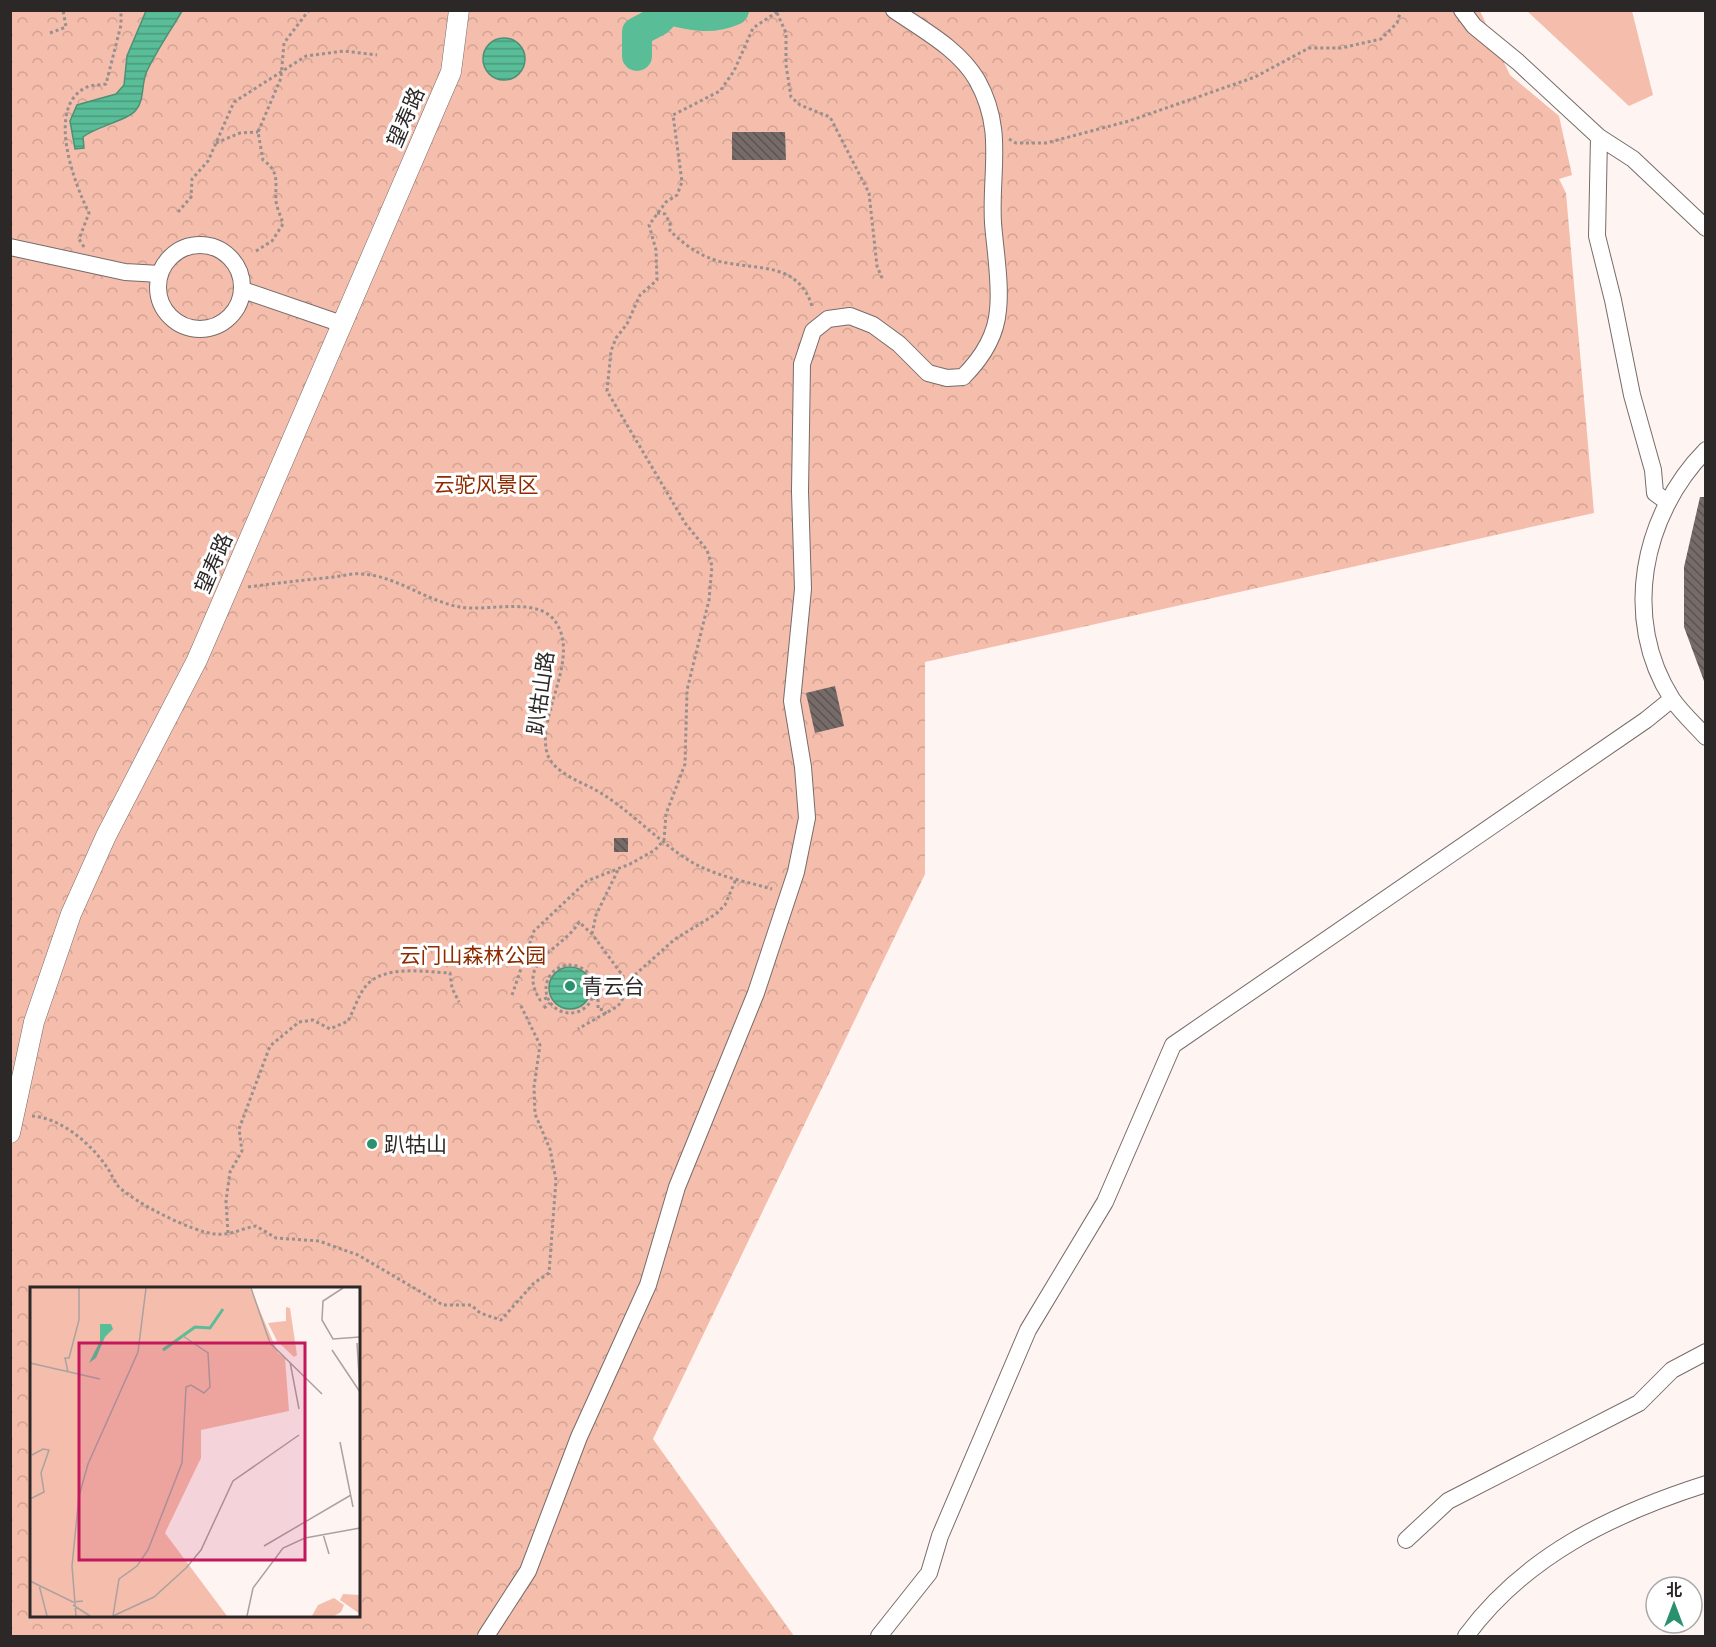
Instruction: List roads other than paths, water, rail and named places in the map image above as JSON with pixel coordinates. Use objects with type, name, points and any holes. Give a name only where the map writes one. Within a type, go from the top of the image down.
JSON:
[{"type":"street","name":"望寿路","points":[[13,1125],[34,1022],[71,915],[106,836],[197,660],[451,72],[459,10]]},
{"type":"street","points":[[486,1636],[528,1570],[579,1437],[648,1285],[677,1187],[756,993],[789,894],[807,818],[803,767],[792,701],[803,589],[800,492],[802,364],[813,331],[828,319],[850,316],[873,325],[899,344],[928,373],[947,378],[963,377],[978,362],[993,331],[998,309],[993,221],[997,149],[988,103],[964,60],[894,10]]},
{"type":"street","points":[[1461,10],[1474,26],[1518,62],[1599,137],[1633,159],[1706,228]]},
{"type":"street","points":[[1599,137],[1597,236],[1613,300],[1632,395],[1653,470],[1656,493],[1666,501]]},
{"type":"street","points":[[207,245],[220,249],[236,263],[242,278],[243,290],[240,304],[232,316],[221,324],[208,329],[194,329],[169,316],[161,305],[158,292],[160,274],[168,260],[182,248],[207,245]]},
{"type":"street","points":[[10,248],[125,272],[160,274]]},
{"type":"street","points":[[243,290],[342,324]]},
{"type":"street","points":[[1706,450],[1687,469],[1666,501],[1648,549],[1643,601],[1651,652],[1672,699],[1706,737]]},
{"type":"street","points":[[879,1636],[929,1573],[940,1536],[1028,1330],[1105,1202],[1173,1045],[1636,727],[1672,699]]},
{"type":"street","points":[[1406,1540],[1448,1502],[1639,1403],[1672,1370],[1706,1352]]},
{"type":"street","points":[[1466,1636],[1480,1618],[1549,1554],[1591,1529],[1667,1496],[1706,1484]]},
{"type":"waterway","points":[[637,56],[637,32],[658,21],[669,10]]},
{"type":"waterway","points":[[670,10],[702,16],[718,15],[734,10]]},
{"type":"place","name":"青云台","points":[[570,986]]},
{"type":"place","name":"趴牯山","points":[[372,1144]]},
{"type":"park label","name":"云驼风景区","points":[[486,484]]},
{"type":"park label","name":"云门山森林公园","points":[[473,955]]}]
